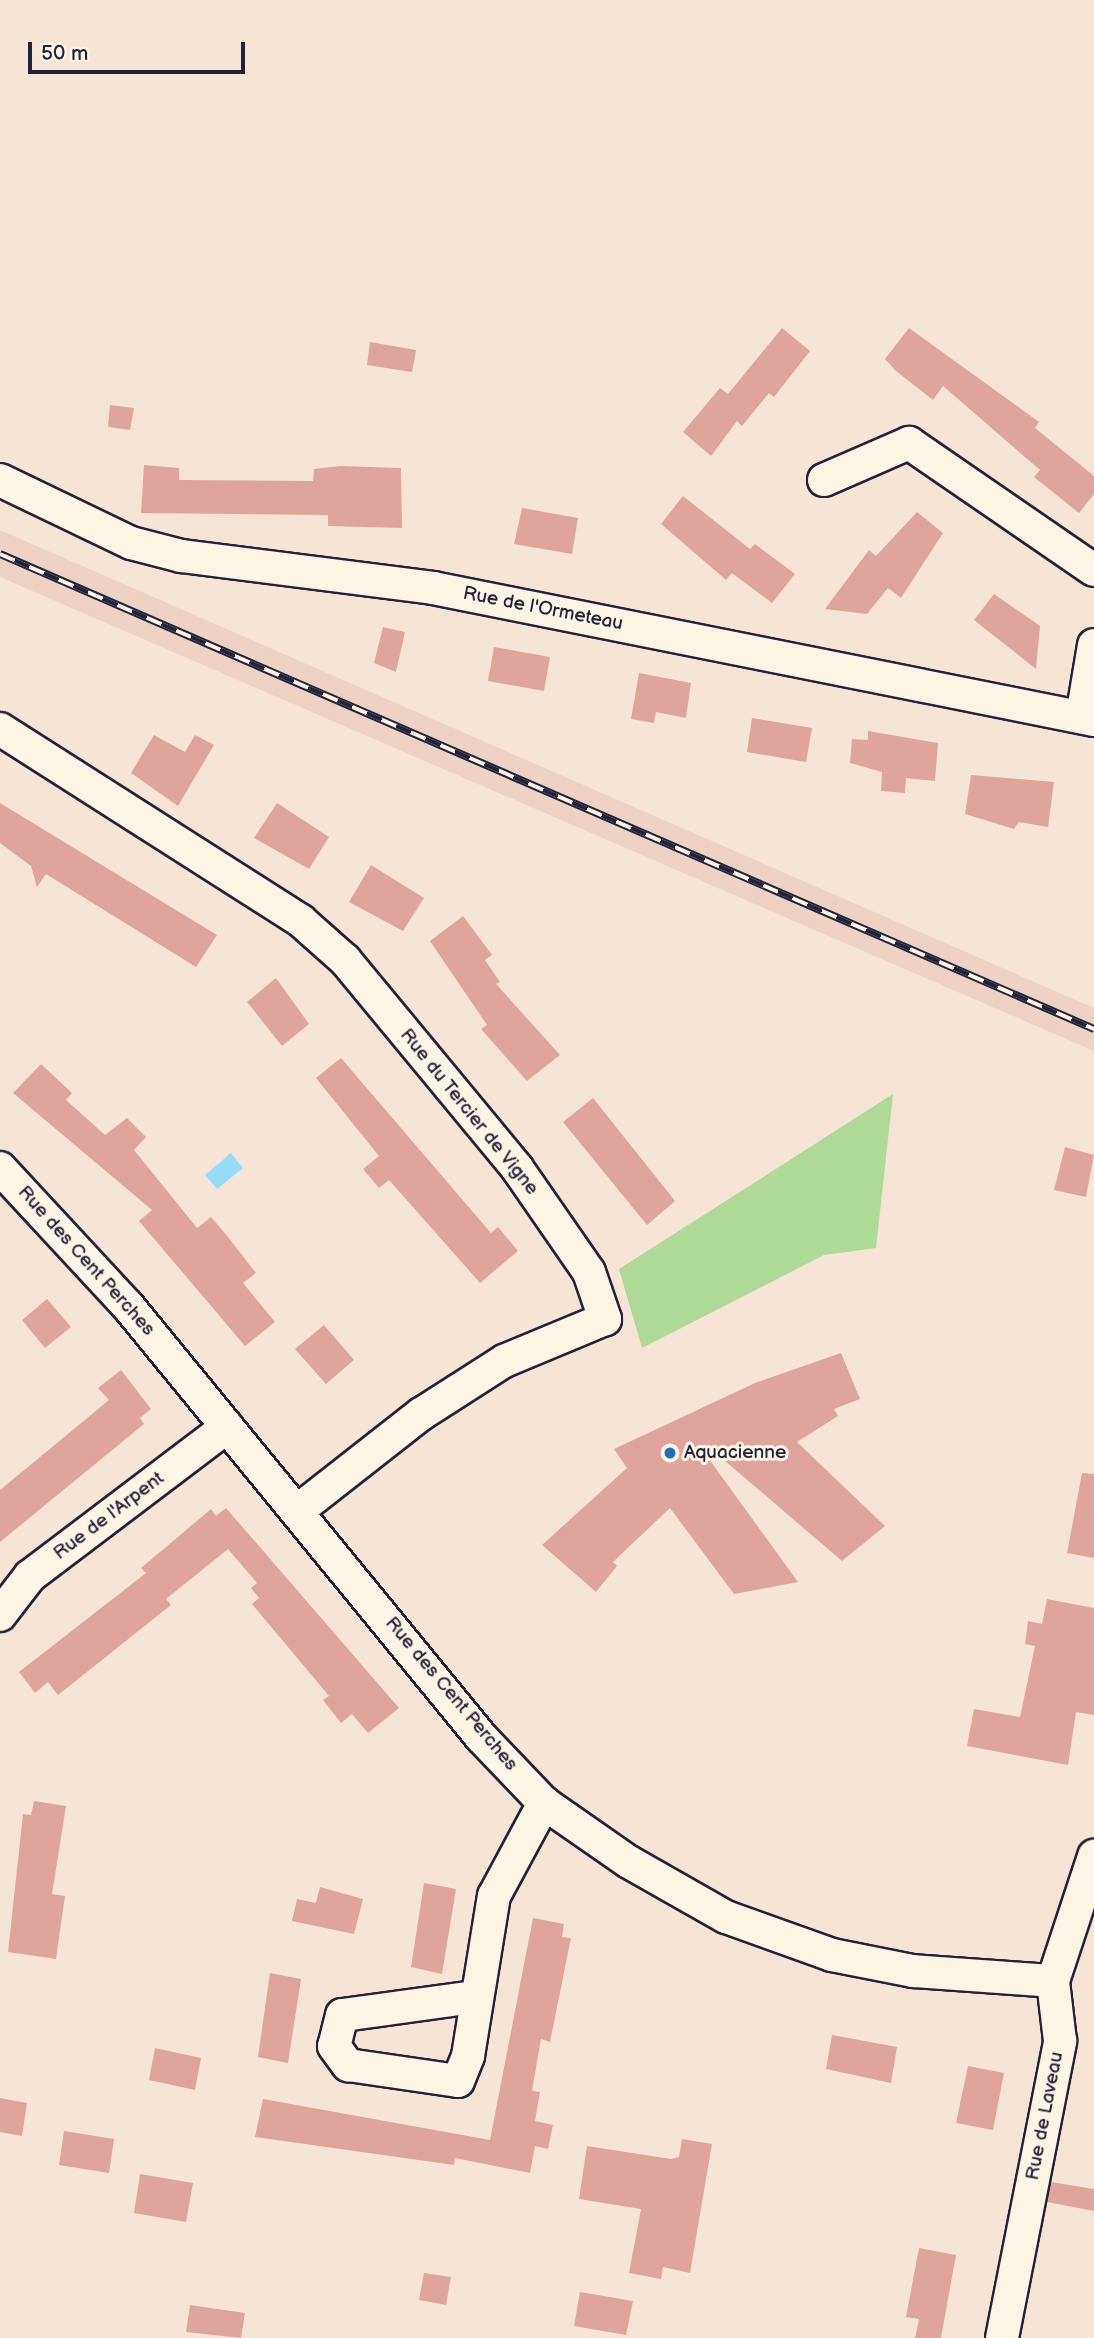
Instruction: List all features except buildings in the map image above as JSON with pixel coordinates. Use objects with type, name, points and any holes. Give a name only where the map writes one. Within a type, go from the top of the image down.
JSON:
[{"type":"street","points":[[824,480],[909,443],[1094,570]]},
{"type":"street","name":"Rue de l'Ormeteau","points":[[0,480],[131,543],[181,556],[433,588],[1088,719]]},
{"type":"street","points":[[1088,719],[1094,645]]},
{"type":"street","name":"Rue du Tercier de Vigne","points":[[0,729],[301,921],[345,960],[517,1168],[589,1272],[605,1320],[504,1361],[421,1414],[300,1509]]},
{"type":"street","name":"Rue des Cent Perches","points":[[0,1168],[128,1306],[227,1427],[300,1509],[481,1737],[544,1803],[629,1862],[726,1917],[832,1955],[913,1971],[1053,1981]]},
{"type":"street","name":"Rue de l'Arpent","points":[[0,1615],[30,1576],[227,1427]]},
{"type":"street","points":[[474,1997],[494,1896],[544,1803]]},
{"type":"street","name":"Rue de Laveau","points":[[1002,2338],[1060,2041],[1053,1981],[1094,1856]]},
{"type":"shaded area","points":[[0,530],[1094,1008],[1094,1051],[0,577]]},
{"type":"green space","points":[[893,1094],[876,1248],[824,1255],[642,1348],[619,1269]]},
{"type":"water","points":[[231,1153],[243,1168],[217,1189],[205,1175]]},
{"type":"railway","points":[[0,554],[1094,1029]]},
{"type":"place","name":"Aquacienne","points":[[670,1453]]}]
